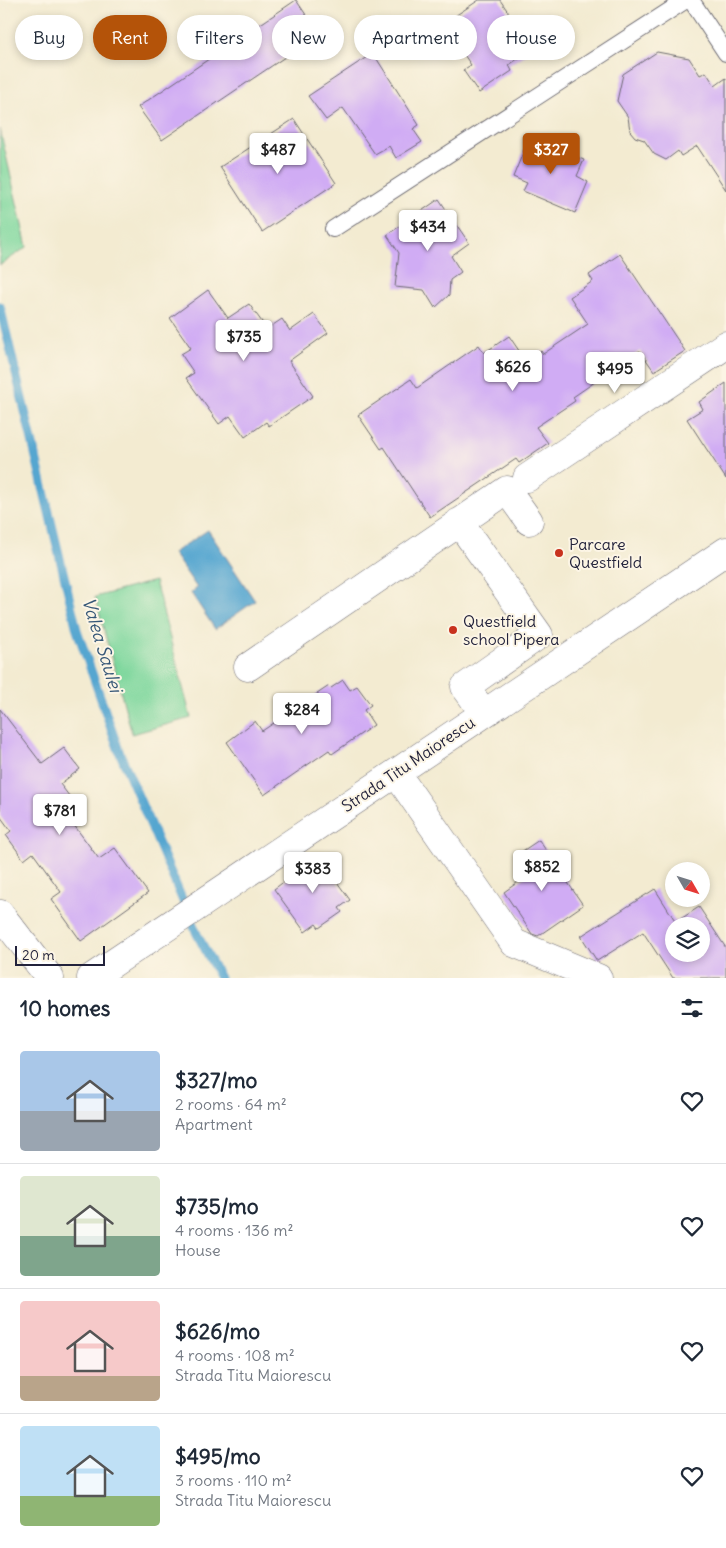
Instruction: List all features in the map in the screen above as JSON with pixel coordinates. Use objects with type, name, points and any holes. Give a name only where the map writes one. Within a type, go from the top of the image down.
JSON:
[{"type":"street","points":[[527,478],[726,346]]},
{"type":"street","points":[[248,667],[507,490],[529,521]]},
{"type":"street","points":[[459,522],[539,635],[466,687],[484,713]]},
{"type":"street","name":"Strada Titu Maiorescu","points":[[91,978],[726,551]]},
{"type":"street","points":[[396,773],[514,944],[598,978]]},
{"type":"street","points":[[0,914],[50,978]]},
{"type":"lane","points":[[333,229],[686,0]]},
{"type":"lane","points":[[691,0],[726,52]]},
{"type":"green space","points":[[0,129],[27,247],[0,265]]},
{"type":"green space","points":[[155,581],[191,718],[132,734],[95,597]]},
{"type":"water","points":[[208,530],[255,601],[215,629],[191,593],[197,588],[173,553]]},
{"type":"building","points":[[296,0],[306,15],[274,15]]},
{"type":"building","points":[[479,0],[500,0],[510,15],[487,15],[487,60],[516,60],[509,65],[512,71],[479,93],[463,70],[471,65],[468,60],[477,60],[477,15],[456,15]]},
{"type":"building","points":[[272,16],[272,60],[280,60],[162,140],[138,107],[207,60],[262,60],[262,23]]},
{"type":"building","points":[[657,52],[689,58],[700,75],[706,72],[715,86],[726,78],[726,190],[697,146],[681,156],[678,151],[666,160],[654,154],[644,140],[635,137],[630,131],[628,117],[617,101],[623,74]]},
{"type":"building","points":[[362,60],[377,60],[419,125],[413,129],[422,142],[396,158],[389,146],[375,154],[343,108],[326,120],[308,96]]},
{"type":"building","points":[[294,119],[336,183],[262,232],[220,167]]},
{"type":"building","points":[[529,138],[584,160],[577,176],[588,182],[575,213],[523,191],[527,183],[513,177]]},
{"type":"building","points":[[439,199],[469,243],[451,256],[461,272],[450,280],[449,295],[435,308],[424,290],[395,287],[399,253],[387,235]]},
{"type":"building","points":[[620,254],[685,351],[654,371],[640,351],[573,397],[575,401],[536,427],[548,443],[519,463],[516,459],[430,517],[384,447],[381,449],[358,415],[411,379],[417,388],[479,345],[484,353],[509,336],[526,361],[541,351],[543,354],[588,324],[570,297],[593,281],[589,275]]},
{"type":"building","points":[[208,290],[228,318],[249,304],[267,329],[282,319],[290,331],[314,314],[328,333],[289,361],[313,396],[269,426],[266,422],[245,437],[230,416],[219,424],[186,378],[194,373],[181,354],[191,348],[170,318]]},
{"type":"building","points":[[726,383],[726,479],[687,419],[703,409],[699,402]]},
{"type":"building","points":[[343,680],[350,690],[357,686],[371,705],[364,710],[374,725],[332,754],[329,750],[264,795],[227,742],[255,721],[262,731],[329,686],[331,688]]},
{"type":"building","points":[[0,709],[42,764],[64,748],[80,769],[60,784],[79,809],[68,817],[99,859],[115,848],[148,893],[81,941],[51,899],[61,892],[33,853],[24,860],[6,835],[11,831],[0,816]]},
{"type":"building","points":[[539,840],[583,905],[538,936],[532,934],[504,892],[531,873],[518,854]]},
{"type":"building","points":[[322,854],[340,880],[337,882],[350,900],[339,908],[342,912],[319,928],[316,924],[305,932],[274,889]]},
{"type":"building","points":[[655,889],[665,905],[665,908],[667,908],[673,917],[665,917],[665,962],[710,962],[710,924],[726,948],[726,978],[673,978],[643,932],[597,961],[581,936]]},
{"type":"building","points":[[697,908],[700,908],[706,917],[684,917]]},
{"type":"waterway","name":"Valea Saulei","points":[[0,306],[77,630],[119,751],[197,934],[220,978]]},
{"type":"place","name":"Parcare Questfield","points":[[559,553]]},
{"type":"place","name":"Questfield school Pipera","points":[[453,630]]}]
